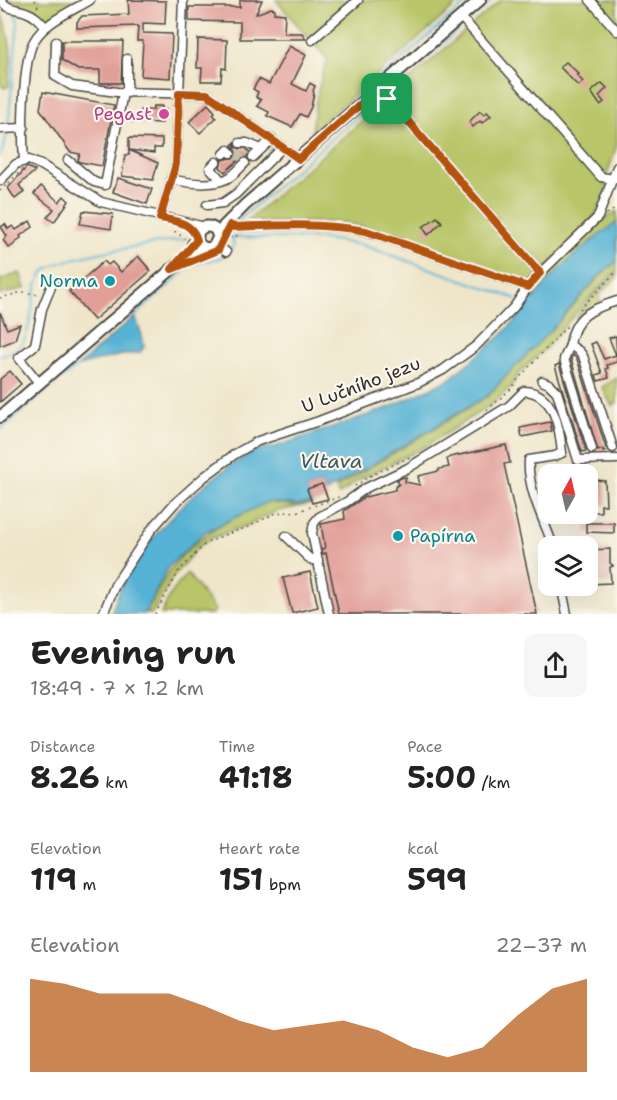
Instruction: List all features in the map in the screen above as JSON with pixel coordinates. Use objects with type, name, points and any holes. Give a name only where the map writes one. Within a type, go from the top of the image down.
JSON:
[{"type":"main road","points":[[222,246],[227,223],[245,205],[480,0]]},
{"type":"main road","points":[[172,269],[215,252],[222,246],[230,225],[245,205]]},
{"type":"main road","points":[[172,269],[200,230],[245,205]]},
{"type":"main road","points":[[208,226],[216,230],[222,246]]},
{"type":"main road","points":[[193,238],[200,245],[208,248]]},
{"type":"main road","points":[[0,417],[187,257],[214,246],[222,246]]},
{"type":"street","points":[[1,0],[10,9],[26,12],[38,18],[45,27]]},
{"type":"street","points":[[24,160],[24,99],[29,54],[34,40],[45,27],[90,0]]},
{"type":"street","points":[[160,218],[176,164],[183,0]]},
{"type":"street","points":[[312,40],[358,0]]},
{"type":"street","points":[[590,0],[617,31]]},
{"type":"street","points":[[460,17],[601,177],[614,179]]},
{"type":"street","points":[[56,42],[55,76],[72,86],[123,93],[207,94],[299,159]]},
{"type":"street","points":[[68,160],[94,182],[105,185],[123,93],[127,59]]},
{"type":"street","points":[[379,88],[540,273]]},
{"type":"street","points":[[0,129],[24,128]]},
{"type":"street","points":[[249,148],[272,139]]},
{"type":"street","points":[[207,205],[223,203],[236,194],[282,148]]},
{"type":"street","points":[[0,181],[16,164],[24,160],[34,161],[101,202],[160,218],[208,226]]},
{"type":"street","points":[[216,162],[210,168],[221,180]]},
{"type":"street","points":[[171,179],[185,182],[221,180],[229,178],[242,164]]},
{"type":"street","name":"U Lučního jezu","points":[[103,614],[115,585],[151,530],[174,504],[204,477],[236,454],[258,441],[353,408],[431,377],[476,346],[514,308],[540,273],[598,217],[617,167]]},
{"type":"street","points":[[183,223],[193,230],[193,238]]},
{"type":"street","points":[[230,225],[234,227],[341,226],[366,231],[527,290]]},
{"type":"street","points":[[39,383],[19,358],[35,345],[42,309],[53,282]]},
{"type":"street","points":[[592,449],[564,359],[578,321],[586,313],[617,301]]},
{"type":"street","points":[[570,341],[583,356],[613,448]]},
{"type":"street","points":[[542,381],[549,384],[557,393],[578,460],[617,459]]},
{"type":"street","points":[[329,614],[312,533],[314,523],[319,517],[366,488],[408,468],[508,406],[524,391],[532,392],[547,403],[555,413],[560,426],[562,453],[529,460],[528,467],[533,495],[549,536]]},
{"type":"street","points":[[285,536],[310,560],[318,560]]},
{"type":"street","points":[[563,596],[567,614]]},
{"type":"path","points":[[170,220],[174,231],[182,238],[193,238]]},
{"type":"path","points":[[580,310],[617,271]]},
{"type":"path","points":[[0,298],[18,293],[39,295]]},
{"type":"path","points":[[487,410],[512,388],[569,324]]},
{"type":"path","points":[[354,487],[369,476],[419,453]]},
{"type":"path","points":[[155,614],[179,571],[198,549],[212,540],[248,527],[276,513],[299,511],[343,496]]},
{"type":"path","points":[[612,565],[617,566]]},
{"type":"green space","points":[[6,0],[80,0],[50,17],[9,6]]},
{"type":"green space","points":[[276,0],[462,0],[312,132],[317,95],[328,60]]},
{"type":"green space","points":[[501,0],[617,0],[617,145],[604,184],[608,188],[595,216],[528,287],[368,228],[341,222],[249,222],[248,220]]},
{"type":"green space","points":[[0,10],[11,51],[9,86],[4,88],[0,83]]},
{"type":"green space","points":[[617,211],[617,222],[590,242],[533,298],[526,297],[531,286],[588,229]]},
{"type":"green space","points":[[617,261],[617,270],[586,301],[545,349],[518,374],[511,387],[491,405],[426,446],[358,480],[339,495],[336,488],[488,396],[601,275]]},
{"type":"green space","points":[[20,273],[25,288],[0,295],[0,280]]},
{"type":"green space","points":[[617,273],[617,278],[598,296],[601,303],[578,319],[576,318],[593,296]]},
{"type":"green space","points":[[617,378],[617,403],[612,406],[602,387]]},
{"type":"green space","points":[[268,502],[297,506],[312,504],[277,511],[248,525],[212,538],[198,547],[175,574],[152,614],[146,614],[173,566],[193,545],[216,528]]},
{"type":"green space","points":[[187,573],[215,610],[212,614],[161,614],[170,595]]},
{"type":"water","name":"Vltava","points":[[617,222],[617,261],[600,275],[553,328],[487,396],[326,492],[322,484],[307,489],[312,503],[297,505],[268,502],[205,532],[169,566],[144,614],[111,614],[121,586],[148,544],[194,494],[212,480],[229,467],[266,447],[272,448],[388,408],[448,380],[502,335],[526,308],[519,306],[524,297],[534,299],[562,267]]},
{"type":"water","points":[[135,316],[144,347],[140,352],[78,366]]},
{"type":"building","points":[[128,0],[166,1],[165,24],[143,23],[143,33],[172,34],[170,78],[141,76],[143,41],[137,41],[138,26],[77,28],[77,22],[82,16],[129,14]]},
{"type":"building","points":[[240,0],[262,0],[256,14],[271,8],[275,9],[274,13],[285,14],[284,33],[302,33],[306,39],[240,39],[240,22],[189,21],[189,7],[240,7]]},
{"type":"building","points":[[198,39],[227,40],[226,69],[222,68],[221,81],[201,81],[202,68],[197,68]]},
{"type":"building","points":[[62,41],[123,41],[121,83],[100,83],[100,70],[78,70],[62,60]]},
{"type":"building","points":[[289,46],[306,55],[292,84],[306,91],[310,83],[315,86],[311,107],[306,117],[300,114],[292,127],[267,116],[269,112],[257,106],[261,100],[256,97],[258,92],[253,89],[259,79],[269,84]]},
{"type":"building","points":[[566,62],[579,74],[577,75],[583,82],[578,86],[560,67]]},
{"type":"building","points":[[602,83],[607,88],[599,96],[604,102],[600,105],[591,92]]},
{"type":"building","points":[[43,92],[114,105],[102,166],[80,162],[78,160],[80,154],[70,152],[40,109]]},
{"type":"building","points":[[208,104],[215,112],[213,114],[216,118],[200,133],[189,122]]},
{"type":"building","points":[[153,106],[162,106],[162,110],[166,110],[166,119],[162,119],[162,123],[133,122],[133,117],[141,116],[141,110],[153,110]]},
{"type":"building","points":[[480,111],[484,115],[487,112],[491,116],[473,127],[469,122]]},
{"type":"building","points":[[129,138],[162,139],[162,148],[154,148],[154,153],[129,150]]},
{"type":"building","points":[[234,143],[236,148],[246,149],[249,152],[247,157],[241,158],[225,172],[220,167],[222,160],[236,157],[237,152],[232,145]]},
{"type":"building","points":[[129,150],[158,163],[153,180],[122,176],[125,155],[129,155]]},
{"type":"building","points":[[27,167],[35,171],[19,185],[24,192],[15,199],[8,188]]},
{"type":"building","points":[[118,178],[152,189],[147,204],[113,192]]},
{"type":"building","points":[[41,186],[59,202],[64,196],[69,201],[54,222],[47,217],[54,209],[34,194]]},
{"type":"building","points":[[83,211],[113,214],[111,229],[80,224]]},
{"type":"building","points":[[437,217],[442,222],[428,235],[423,227]]},
{"type":"building","points":[[30,221],[33,227],[9,248],[3,240],[7,236],[1,227],[5,224],[8,229],[13,226],[16,230]]},
{"type":"building","name":"Norma","points":[[138,256],[151,271],[94,320],[69,291],[104,261],[108,265],[112,262],[121,272]]},
{"type":"building","points":[[0,312],[7,329],[20,324],[15,340],[0,346]]},
{"type":"building","points":[[616,336],[617,362],[607,365],[609,378],[598,381],[596,375],[602,373],[591,344],[596,342],[604,359],[616,355],[609,338]]},
{"type":"building","points":[[573,355],[577,359],[607,451],[603,452],[603,449],[598,451],[571,359]]},
{"type":"building","points":[[559,364],[586,451],[582,452],[555,366]]},
{"type":"building","points":[[10,371],[21,384],[0,402],[0,379]]},
{"type":"building","points":[[550,422],[552,431],[522,437],[520,428]]},
{"type":"building","name":"Papírna","points":[[506,445],[510,463],[504,464],[537,614],[339,614],[326,553],[323,554],[322,549],[325,548],[321,524],[345,519],[344,511],[365,497],[395,490],[399,484],[397,480],[401,478],[406,477],[405,482],[420,485],[418,476],[449,467],[447,459],[450,457]]},
{"type":"building","points":[[598,480],[605,481],[606,505],[601,505],[601,512],[598,512]]},
{"type":"building","points":[[322,484],[328,499],[312,503],[307,489]]},
{"type":"building","points":[[614,523],[614,533],[586,532],[586,524]]},
{"type":"building","points":[[610,549],[610,563],[613,566],[610,567],[611,583],[598,584],[598,550]]},
{"type":"building","points":[[310,572],[318,607],[292,613],[283,578]]},
{"type":"waterway","points":[[8,0],[11,6]]},
{"type":"waterway","points":[[300,147],[470,0]]},
{"type":"waterway","points":[[470,19],[492,0]]},
{"type":"waterway","points":[[8,127],[18,21],[14,12]]},
{"type":"waterway","points":[[387,92],[463,25]]},
{"type":"waterway","points":[[238,223],[243,216],[380,97]]},
{"type":"waterway","points":[[0,157],[8,131]]},
{"type":"waterway","points":[[273,176],[272,174],[286,159]]},
{"type":"waterway","points":[[230,237],[325,239],[362,245],[517,299]]},
{"type":"waterway","points":[[135,316],[191,265],[219,258],[229,251],[234,245],[232,237]]},
{"type":"waterway","points":[[0,356],[16,349],[24,339],[28,330],[36,288],[44,272],[54,266],[89,255],[186,239]]},
{"type":"waterway","points":[[0,430],[78,366]]},
{"type":"tunnel","points":[[234,156],[244,147]]},
{"type":"tunnel","points":[[238,161],[248,152]]},
{"type":"place","name":"Pegast","points":[[164,114]]},
{"type":"place","name":"Norma","points":[[110,281]]},
{"type":"place","name":"Papírna","points":[[398,536]]},
{"type":"route","points":[[379,88],[387,99],[540,273],[528,287],[366,231],[341,226],[234,227],[230,225],[218,250],[172,269],[197,240],[193,230],[183,223],[160,218],[176,164],[179,93],[207,94],[299,159],[379,88]]}]
